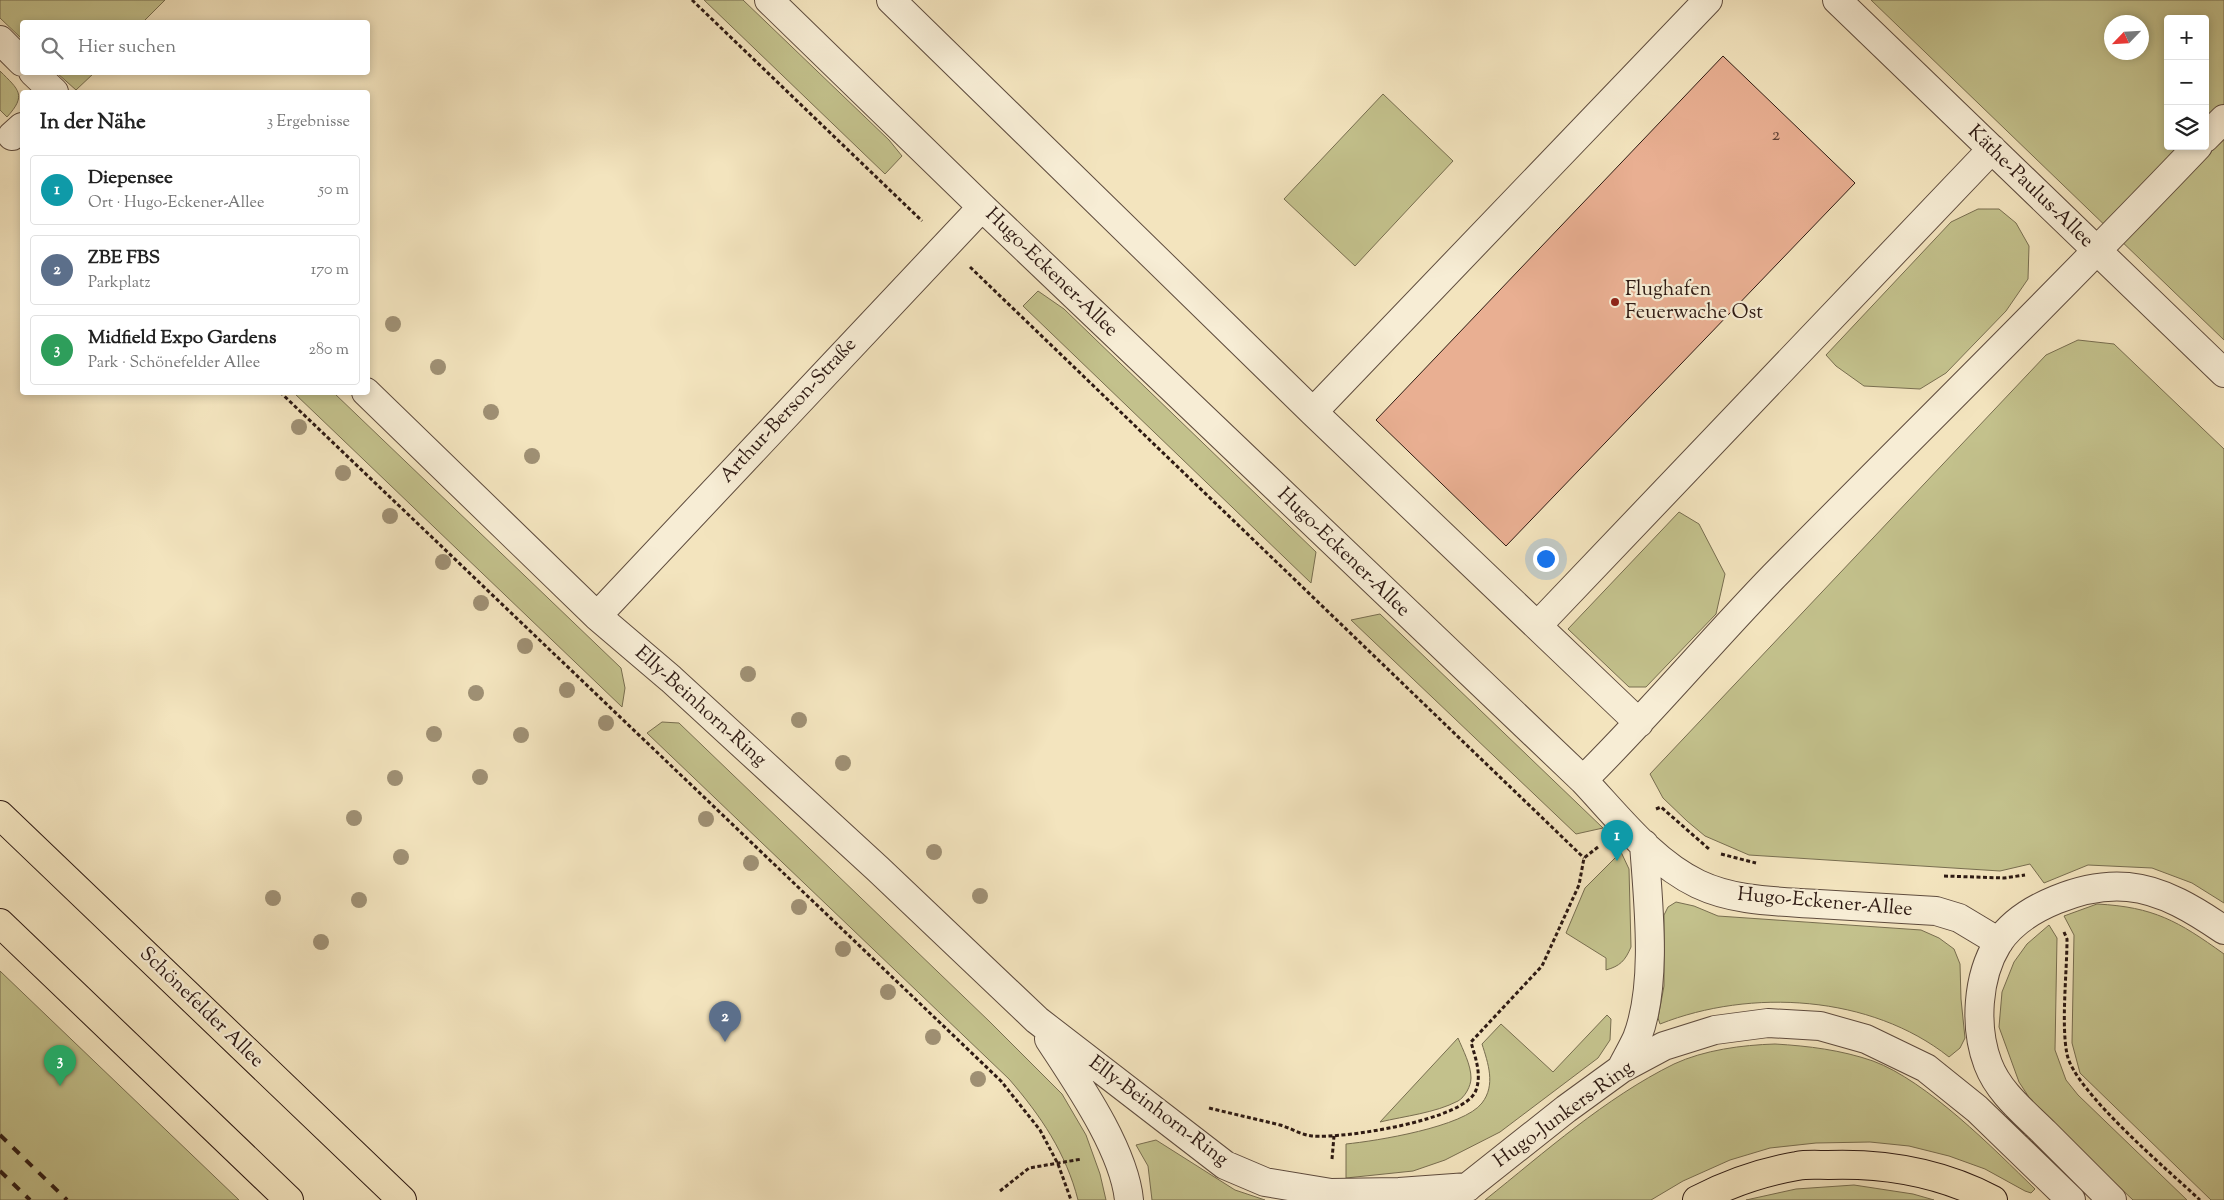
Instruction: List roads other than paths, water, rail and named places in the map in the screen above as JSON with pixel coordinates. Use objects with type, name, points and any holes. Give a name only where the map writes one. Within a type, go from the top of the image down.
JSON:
[{"type":"highway","name":"Schönefelder Allee","points":[[0,815],[402,1200]]},
{"type":"highway","points":[[0,923],[289,1200]]},
{"type":"highway","points":[[1697,1200],[1721,1188],[1799,1165],[1858,1164],[1917,1171],[1976,1191],[1993,1200]]},
{"type":"street","name":"Hugo-Eckener-Allee","points":[[769,0],[982,207],[1582,780],[1636,835],[1671,866],[1698,884],[1728,895],[1760,900],[1936,912],[1958,918],[1999,942]]},
{"type":"street","points":[[891,0],[1312,412],[1640,723]]},
{"type":"street","points":[[1312,412],[1708,0]]},
{"type":"street","name":"Käthe-Paulus-Allee","points":[[1837,0],[2224,373]]},
{"type":"street","points":[[0,40],[20,60]]},
{"type":"street","points":[[36,75],[52,90]]},
{"type":"street","points":[[2209,134],[2224,119]]},
{"type":"street","points":[[1538,625],[1992,149]]},
{"type":"street","points":[[1582,780],[1640,723],[1727,625],[1961,386],[2098,251],[2194,150]]},
{"type":"street","name":"Arthur-Berson-Straße","points":[[598,616],[982,207]]},
{"type":"street","name":"Elly-Beinhorn-Ring","points":[[369,395],[598,616],[671,679],[878,869],[1036,1020],[1225,1165],[1265,1182],[1331,1193],[1460,1193]]},
{"type":"street","points":[[1621,1069],[1637,1037],[1645,1002],[1648,974],[1649,909],[1636,835]]},
{"type":"street","points":[[2112,1200],[2003,1092],[1988,1064],[1980,1034],[1980,997],[1986,969],[1999,942],[2022,920],[2047,904],[2074,892],[2102,886],[2130,887],[2164,896],[2196,911],[2224,930]]},
{"type":"street","name":"Elly-Beinhorn-Ring","points":[[1036,1020],[1081,1087],[1113,1147],[1129,1200]]},
{"type":"street","name":"Hugo-Junkers-Ring","points":[[1460,1193],[1566,1109],[1621,1069],[1664,1046],[1715,1030],[1768,1023],[1820,1026],[1866,1039],[1926,1068],[1977,1109],[2071,1200]]},
{"type":"railway","points":[[0,1135],[67,1200]]},
{"type":"railway","points":[[0,1171],[30,1200]]},
{"type":"place","name":"Flughafen Feuerwache Ost","points":[[1615,302]]},
{"type":"place","name":"Diepensee","points":[[1617,861]]},
{"type":"place","name":"ZBE FBS","points":[[725,1042]]},
{"type":"place","name":"Midfield Expo Gardens","points":[[60,1086]]}]
